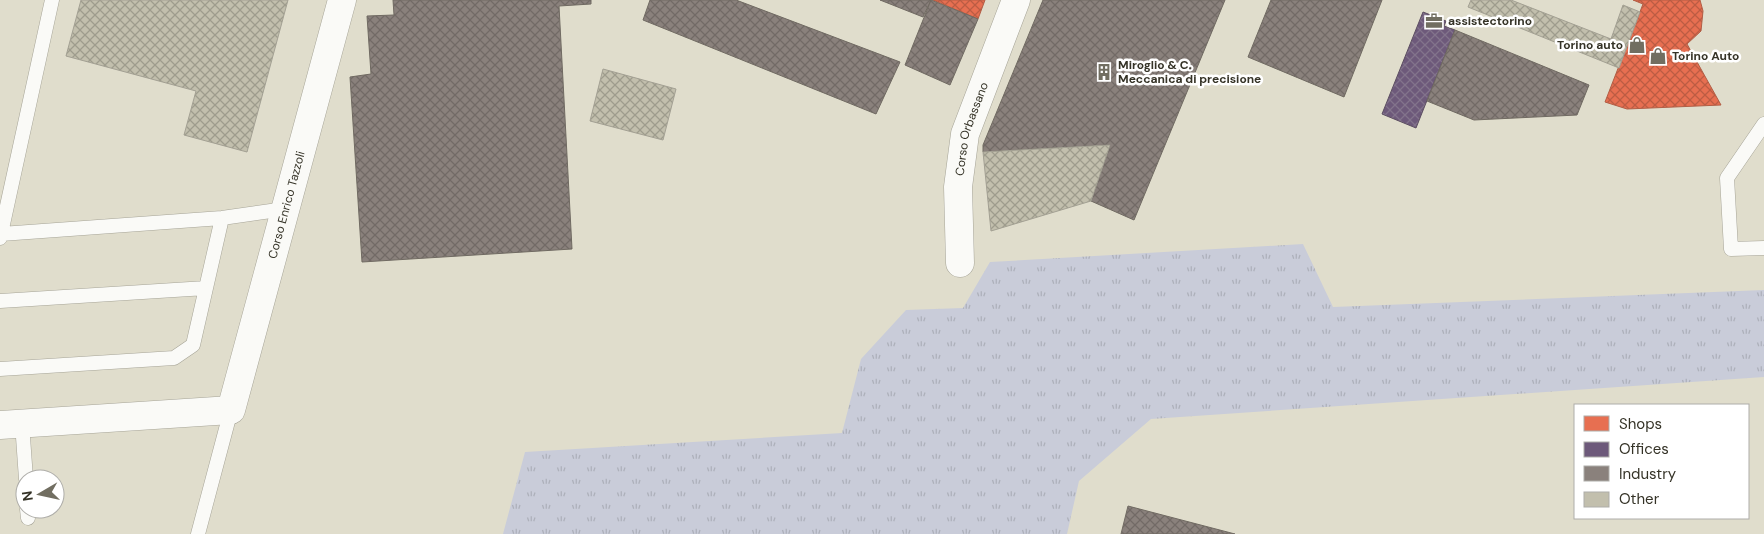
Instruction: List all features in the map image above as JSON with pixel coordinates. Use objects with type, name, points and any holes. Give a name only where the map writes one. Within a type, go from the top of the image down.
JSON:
[{"type":"street","name":"Corso Enrico Tazzoli","points":[[231,410],[342,0]]},
{"type":"street","name":"Corso Orbassano","points":[[960,263],[958,187],[965,134],[1016,0]]},
{"type":"street","points":[[11,424],[231,410]]},
{"type":"lane","points":[[52,0],[0,236],[222,218],[286,209]]},
{"type":"lane","points":[[1764,124],[1727,178],[1731,249],[1764,248]]},
{"type":"lane","points":[[0,369],[174,358],[193,345],[222,218]]},
{"type":"lane","points":[[0,301],[206,288]]},
{"type":"lane","name":"Corso Enrico Tazzoli","points":[[198,534],[231,410]]},
{"type":"lane","points":[[11,424],[23,469]]},
{"type":"green space","points":[[1303,244],[1333,307],[1764,290],[1764,377],[1151,419],[1079,481],[1067,534],[503,534],[525,452],[842,433],[861,359],[906,310],[963,308],[990,262]]},
{"type":"building: Shops","points":[[933,0],[985,0],[978,19]]},
{"type":"building: Shops","name":"Torino Auto","points":[[1633,0],[1700,0],[1703,11],[1701,31],[1687,44],[1721,105],[1627,109],[1605,102],[1643,4]]},
{"type":"building: Offices","points":[[1423,12],[1446,21],[1444,26],[1455,30],[1416,128],[1382,114]]},
{"type":"building: Industry","points":[[393,0],[591,0],[591,4],[559,6],[572,249],[362,262],[350,77],[371,74],[367,16],[394,15]]},
{"type":"building: Industry","points":[[650,0],[736,0],[900,62],[876,114],[643,20]]},
{"type":"building: Industry","points":[[880,0],[931,0],[923,17]]},
{"type":"building: Industry","points":[[931,0],[978,19],[950,85],[905,65]]},
{"type":"building: Industry","name":"Miroglio & C. Meccanica di precisione","points":[[1043,0],[1225,0],[1134,220],[1091,201],[1110,145],[983,152],[983,145]]},
{"type":"building: Industry","points":[[1271,0],[1382,0],[1344,97],[1248,57]]},
{"type":"building: Industry","points":[[1455,30],[1589,85],[1577,115],[1474,120],[1427,101]]},
{"type":"building: Industry","points":[[1128,506],[1235,534],[1121,534]]},
{"type":"building: Other","points":[[81,0],[288,0],[247,152],[184,135],[196,91],[66,56]]},
{"type":"building: Other","points":[[1471,0],[1511,0],[1611,39],[1623,5],[1640,12],[1619,68],[1468,7]]},
{"type":"building: Other","points":[[603,69],[676,89],[663,140],[590,121]]},
{"type":"building: Other","points":[[1110,145],[1091,201],[991,231],[983,152]]},
{"type":"place","name":"assistectorino","points":[[1434,21]]},
{"type":"place","name":"Torino auto","points":[[1637,45]]},
{"type":"place","name":"Torino Auto","points":[[1658,56]]},
{"type":"place","name":"Miroglio & C. Meccanica di precisione","points":[[1104,72]]}]
